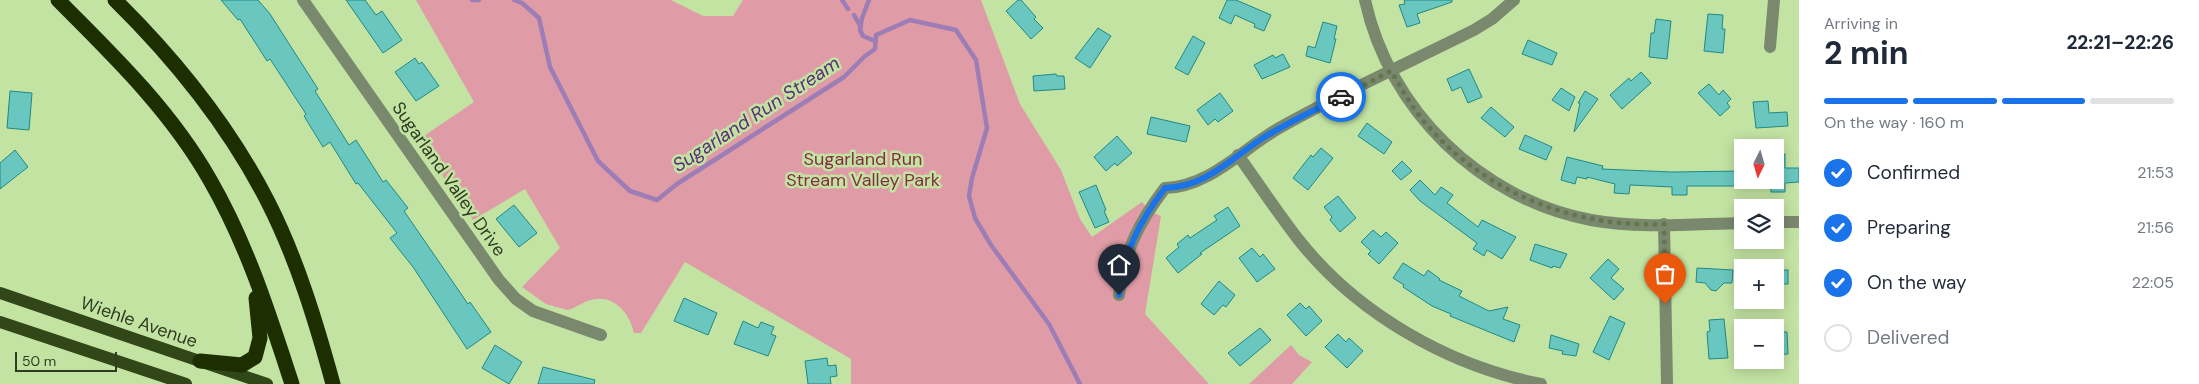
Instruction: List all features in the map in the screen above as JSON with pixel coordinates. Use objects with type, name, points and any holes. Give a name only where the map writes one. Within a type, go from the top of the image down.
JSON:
[{"type":"highway","points":[[58,0],[136,81],[184,140],[209,178],[247,253],[292,384]]},
{"type":"highway","points":[[115,0],[175,63],[207,103],[245,161],[268,202],[286,241],[315,321],[333,384]]},
{"type":"highway","points":[[200,361],[242,365],[255,357],[260,338],[260,326],[247,253]]},
{"type":"main road","name":"Wiehle Avenue","points":[[0,293],[268,384]]},
{"type":"main road","points":[[0,322],[186,384]]},
{"type":"street","name":"Sugarland Valley Drive","points":[[303,0],[499,280],[532,311],[601,335]]},
{"type":"street","points":[[1365,0],[1378,45],[1407,99],[1438,137],[1468,164],[1493,181],[1522,198],[1559,212],[1591,220],[1624,224],[1734,223]]},
{"type":"street","points":[[1119,295],[1122,269],[1132,242],[1146,212],[1165,188],[1180,188],[1194,184],[1282,126],[1474,30],[1492,19],[1514,0]]},
{"type":"street","points":[[1770,47],[1774,0]]},
{"type":"street","points":[[1238,155],[1299,239],[1332,275],[1358,299],[1404,331],[1449,354],[1485,369],[1542,384]]},
{"type":"street","points":[[1784,222],[1799,222]]},
{"type":"street","points":[[1664,224],[1667,384]]},
{"type":"green space","name":"Sugarland Run Stream Valley Park","points":[[416,0],[671,0],[703,16],[733,16],[743,0],[981,0],[1020,104],[1061,170],[1080,219],[1092,237],[1142,202],[1150,211],[1161,216],[1145,314],[1209,384],[851,384],[851,359],[685,262],[641,333],[634,333],[623,310],[610,301],[594,299],[567,310],[546,304],[522,287],[560,248],[525,189],[473,220],[418,140],[474,102]]},
{"type":"green space","points":[[1291,345],[1299,355],[1312,362],[1292,384],[1249,384]]},
{"type":"building","points":[[221,0],[258,0],[270,14],[318,89],[315,91],[349,145],[356,140],[383,182],[386,180],[408,208],[404,211],[468,304],[470,302],[491,332],[467,349],[413,267],[390,238],[397,233],[358,183],[356,184],[330,142],[323,147],[304,116],[306,114],[270,59],[267,61],[240,19],[238,20]]},
{"type":"building","points":[[346,0],[365,0],[376,15],[382,11],[402,40],[383,53]]},
{"type":"building","points":[[1018,0],[1021,0],[1036,17],[1034,19],[1043,28],[1031,39],[1006,11]]},
{"type":"building","points":[[1227,0],[1236,0],[1271,15],[1264,31],[1254,27],[1255,24],[1235,15],[1231,24],[1219,18]]},
{"type":"building","points":[[1404,0],[1452,0],[1452,2],[1417,14],[1420,23],[1407,27],[1399,5],[1405,4]]},
{"type":"building","points":[[1708,14],[1723,15],[1722,29],[1725,29],[1723,53],[1704,51]]},
{"type":"building","points":[[1656,19],[1671,21],[1667,59],[1649,57],[1651,33],[1654,33]]},
{"type":"building","points":[[1323,22],[1337,26],[1330,63],[1306,56],[1308,46],[1315,48]]},
{"type":"building","points":[[1098,28],[1111,36],[1090,68],[1075,58]]},
{"type":"building","points":[[1193,36],[1205,43],[1188,75],[1175,68]]},
{"type":"building","points":[[1528,40],[1557,53],[1552,65],[1522,54]]},
{"type":"building","points":[[1283,54],[1290,67],[1262,79],[1254,65],[1273,55],[1275,58]]},
{"type":"building","points":[[415,58],[419,64],[422,62],[439,86],[416,101],[395,72]]},
{"type":"building","points":[[1469,69],[1482,97],[1468,103],[1461,87],[1452,91],[1447,79]]},
{"type":"building","points":[[1641,72],[1651,83],[1622,109],[1610,95],[1629,78],[1631,81]]},
{"type":"building","points":[[1056,74],[1057,76],[1064,76],[1065,89],[1034,91],[1033,76]]},
{"type":"building","points":[[1709,84],[1719,95],[1723,90],[1731,99],[1727,103],[1730,107],[1720,116],[1698,93]]},
{"type":"building","points":[[1561,88],[1575,97],[1569,111],[1552,100]]},
{"type":"building","points":[[10,91],[32,93],[29,130],[7,128]]},
{"type":"building","points":[[1585,91],[1598,99],[1574,132],[1580,103],[1578,103]]},
{"type":"building","points":[[1220,93],[1233,111],[1218,122],[1215,119],[1208,125],[1197,110]]},
{"type":"building","points":[[1768,101],[1769,113],[1787,112],[1788,126],[1756,128],[1753,102]]},
{"type":"building","points":[[1491,107],[1514,127],[1505,137],[1481,118]]},
{"type":"building","points":[[1151,117],[1190,126],[1186,142],[1147,134]]},
{"type":"building","points":[[1367,123],[1392,142],[1384,154],[1358,136]]},
{"type":"building","points":[[1525,135],[1552,147],[1546,160],[1519,149]]},
{"type":"building","points":[[1117,136],[1132,153],[1117,166],[1115,163],[1106,171],[1094,157]]},
{"type":"building","points":[[1321,148],[1333,158],[1308,190],[1293,178],[1311,155],[1313,157]]},
{"type":"building","points":[[15,150],[28,167],[0,189],[0,163]]},
{"type":"building","points":[[1785,154],[1785,168],[1799,168],[1799,182],[1785,183],[1785,192],[1771,192],[1771,189],[1784,189]]},
{"type":"building","points":[[1567,157],[1603,166],[1602,169],[1672,172],[1734,171],[1734,186],[1687,186],[1687,195],[1672,195],[1672,187],[1630,185],[1629,194],[1614,193],[1615,184],[1587,177],[1587,179],[1577,177],[1575,184],[1561,180]]},
{"type":"building","points":[[1402,161],[1412,171],[1401,180],[1392,171]]},
{"type":"building","points":[[1420,180],[1435,195],[1441,187],[1453,195],[1447,203],[1478,227],[1482,220],[1516,237],[1502,259],[1487,250],[1484,256],[1473,249],[1477,243],[1420,201],[1410,190]]},
{"type":"building","points":[[1096,185],[1109,222],[1095,228],[1079,192]]},
{"type":"building","points":[[1338,196],[1356,218],[1340,232],[1330,220],[1332,217],[1324,207]]},
{"type":"building","points":[[514,205],[537,233],[519,247],[496,219]]},
{"type":"building","points":[[1228,207],[1240,226],[1200,253],[1202,254],[1178,273],[1166,258],[1179,247],[1177,244],[1188,235],[1190,238],[1217,220],[1214,216]]},
{"type":"building","points":[[1373,230],[1381,237],[1386,232],[1398,243],[1379,264],[1368,254],[1371,251],[1361,242]]},
{"type":"building","points":[[1535,244],[1567,254],[1560,268],[1553,266],[1552,268],[1530,260]]},
{"type":"building","points":[[1252,248],[1260,257],[1263,254],[1275,269],[1257,282],[1239,258]]},
{"type":"building","points":[[1608,259],[1619,269],[1611,278],[1624,289],[1614,300],[1590,278]]},
{"type":"building","points":[[1403,263],[1424,276],[1428,270],[1439,280],[1462,291],[1459,296],[1489,311],[1508,307],[1503,319],[1520,325],[1514,342],[1450,316],[1451,314],[1432,306],[1403,287],[1404,285],[1393,278]]},
{"type":"building","points":[[1697,268],[1733,270],[1732,283],[1724,283],[1716,291],[1711,290],[1705,283],[1696,282]]},
{"type":"building","points":[[1784,270],[1788,270],[1788,284],[1784,284]]},
{"type":"building","points":[[1219,281],[1235,295],[1226,307],[1223,305],[1214,315],[1201,304]]},
{"type":"building","points":[[684,298],[717,313],[708,335],[674,321]]},
{"type":"building","points":[[1300,303],[1306,309],[1309,306],[1322,321],[1306,336],[1287,315]]},
{"type":"building","points":[[1610,316],[1625,323],[1609,360],[1593,352]]},
{"type":"building","points":[[1724,319],[1728,358],[1709,359],[1707,332],[1710,331],[1709,320]]},
{"type":"building","points":[[743,321],[758,328],[761,322],[774,327],[771,334],[776,336],[768,356],[734,344]]},
{"type":"building","points":[[1260,328],[1271,340],[1240,366],[1228,353]]},
{"type":"building","points":[[1784,332],[1787,332],[1788,354],[1784,354]]},
{"type":"building","points":[[1338,334],[1346,342],[1349,338],[1363,351],[1347,368],[1325,347]]},
{"type":"building","points":[[1551,335],[1579,344],[1576,356],[1562,354],[1563,351],[1549,348]]},
{"type":"building","points":[[495,345],[522,362],[509,384],[482,368]]},
{"type":"building","points":[[827,358],[828,366],[836,365],[837,376],[830,377],[831,384],[808,384],[805,361]]},
{"type":"building","points":[[543,367],[595,380],[594,384],[538,384]]},
{"type":"waterway","name":"Sugarland Run Stream","points":[[472,0],[479,0]]},
{"type":"waterway","name":"Sugarland Run Stream","points":[[514,0],[522,3],[539,18],[550,67],[598,161],[630,191],[657,200],[677,184],[844,77],[865,56],[875,49],[876,35],[910,20],[956,30],[976,60],[987,128],[972,178],[969,196],[975,218],[991,245],[1049,324],[1080,384]]},
{"type":"waterway","points":[[842,0],[848,9]]},
{"type":"waterway","points":[[869,0],[862,18],[860,30],[863,36],[875,41]]},
{"type":"waterway","points":[[854,15],[861,27]]},
{"type":"way so far","points":[[1341,97],[1391,71],[1407,99],[1422,119],[1444,142],[1468,164],[1522,198],[1559,212],[1591,220],[1624,224],[1664,224],[1665,304]]},
{"type":"route","points":[[1119,295],[1122,269],[1132,242],[1146,212],[1165,188],[1180,188],[1206,178],[1282,126],[1341,97]]}]
